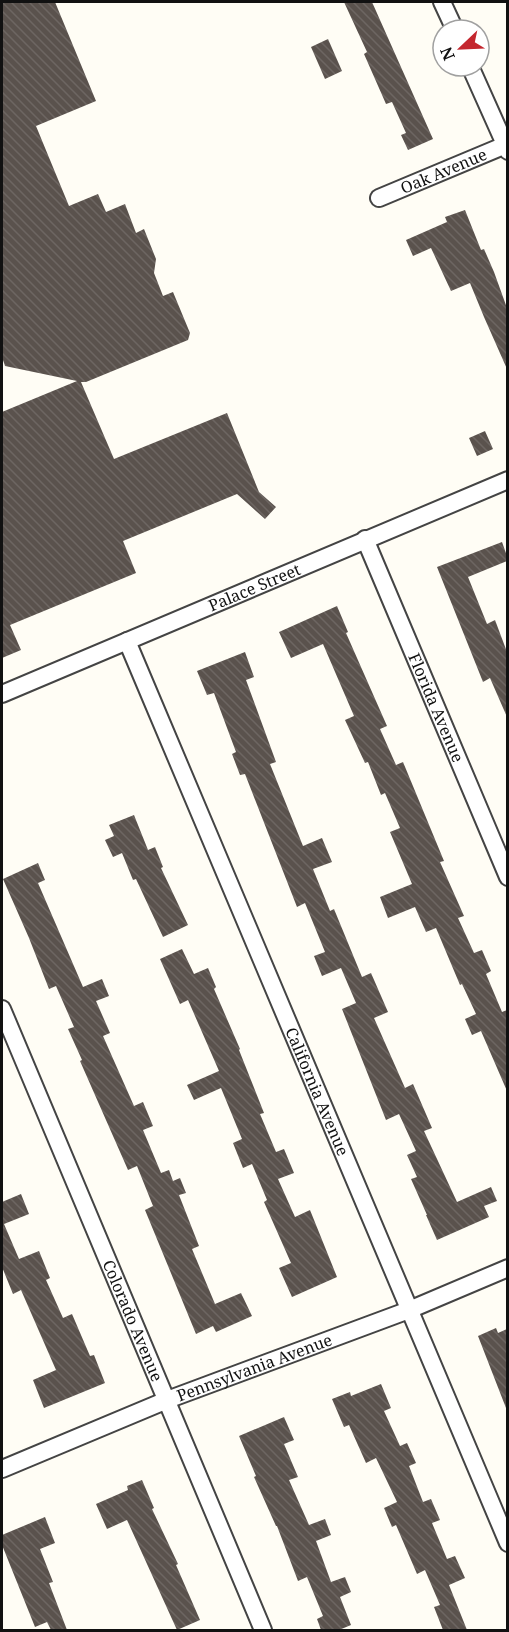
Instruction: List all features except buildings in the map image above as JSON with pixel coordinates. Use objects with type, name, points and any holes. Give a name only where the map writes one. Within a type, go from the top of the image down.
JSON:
[{"type":"street","points":[[442,2],[449,18]]},
{"type":"street","points":[[476,78],[507,146]]},
{"type":"street","name":"Oak Avenue","points":[[379,198],[507,146]]},
{"type":"street","name":"Palace Street","points":[[2,694],[507,480]]},
{"type":"street","name":"Florida Avenue","points":[[365,539],[507,877]]},
{"type":"street","name":"California Avenue","points":[[127,641],[507,1543]]},
{"type":"street","name":"Colorado Avenue","points":[[2,1009],[263,1630]]},
{"type":"street","name":"Pennsylvania Avenue","points":[[2,1469],[167,1400],[409,1310],[507,1268]]}]
